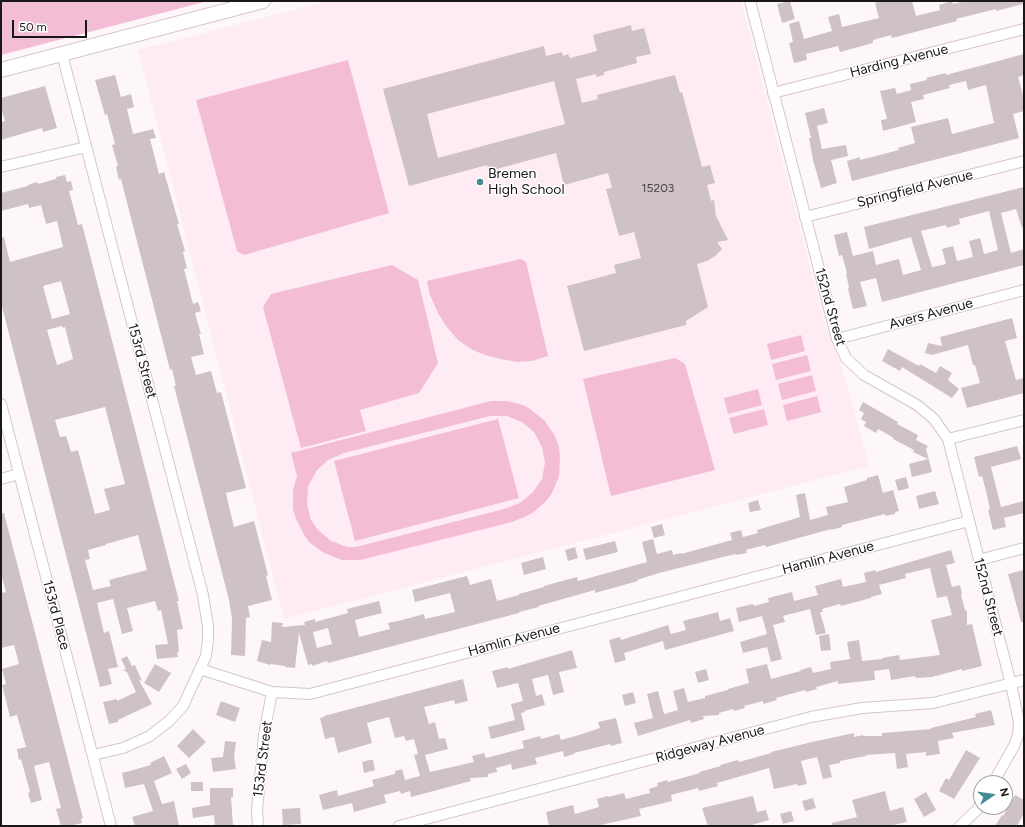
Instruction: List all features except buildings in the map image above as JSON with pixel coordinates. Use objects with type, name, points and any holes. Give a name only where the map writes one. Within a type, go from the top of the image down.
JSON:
[{"type":"main road","points":[[1,70],[263,1]]},
{"type":"street","name":"152nd Street","points":[[750,1],[837,339],[846,358],[864,375],[917,404],[934,419],[948,439],[1011,684],[1019,722],[1018,735],[1014,746],[998,775]]},
{"type":"street","name":"Harding Avenue","points":[[773,93],[1024,29]]},
{"type":"street","name":"153rd Street","points":[[62,54],[203,595],[208,627],[208,640],[206,656],[200,669]]},
{"type":"street","points":[[1,168],[86,147]]},
{"type":"street","name":"Springfield Avenue","points":[[806,217],[1024,161]]},
{"type":"street","name":"Avers Avenue","points":[[837,339],[1024,290]]},
{"type":"street","name":"153rd Place","points":[[1,404],[111,826]]},
{"type":"street","points":[[948,439],[1024,420]]},
{"type":"street","points":[[1,479],[19,474]]},
{"type":"street","name":"Hamlin Avenue","points":[[200,669],[272,692],[310,694],[969,521]]},
{"type":"street","points":[[979,560],[1024,548]]},
{"type":"street","points":[[93,755],[123,748],[150,736],[169,721],[183,706],[200,669]]},
{"type":"street","name":"Ridgeway Avenue","points":[[399,826],[811,717],[862,708],[933,703],[1024,680]]},
{"type":"street","name":"153rd Street","points":[[258,826],[257,810],[264,735],[272,692]]},
{"type":"street","points":[[960,826],[973,814]]},
{"type":"shaded area","points":[[1,1],[208,1],[1,55]]},
{"type":"shaded area","name":"Bremen High School","points":[[329,1],[741,1],[822,313],[833,347],[840,360],[869,466],[284,619],[138,50]]},
{"type":"shaded area","points":[[348,60],[389,213],[244,255],[237,251],[196,100]]},
{"type":"shaded area","points":[[521,259],[526,262],[548,356],[532,361],[517,362],[485,355],[473,350],[458,340],[446,326],[438,313],[430,295],[427,281]]},
{"type":"shaded area","points":[[392,265],[418,280],[438,363],[419,393],[360,410],[366,431],[301,448],[263,307],[271,294]]},
{"type":"shaded area","points":[[801,335],[805,351],[771,360],[767,344]]},
{"type":"shaded area","points":[[807,355],[811,371],[776,380],[772,364]]},
{"type":"shaded area","points":[[675,358],[685,364],[715,470],[611,496],[583,379]]},
{"type":"shaded area","points":[[812,375],[816,391],[782,400],[778,384]]},
{"type":"shaded area","points":[[758,389],[762,405],[728,414],[724,398]]},
{"type":"shaded area","points":[[817,396],[821,412],[787,421],[783,405]]},
{"type":"shaded area","points":[[491,401],[507,401],[523,405],[544,420],[555,436],[559,447],[560,457],[559,476],[552,493],[547,500],[527,516],[512,522],[360,560],[342,560],[324,553],[309,542],[296,519],[293,509],[293,490],[297,476],[291,453]],"holes":[[[490,416],[507,416],[522,422],[534,432],[542,447],[545,463],[542,479],[533,492],[520,503],[504,509],[356,547],[347,547],[331,541],[317,529],[311,520],[307,504],[308,486],[317,470],[328,460],[344,453]]]},
{"type":"shaded area","points":[[764,409],[768,425],[734,434],[729,418]]},
{"type":"shaded area","points":[[498,419],[519,498],[355,541],[334,461]]},
{"type":"place","name":"Bremen High School","points":[[480,182]]}]
